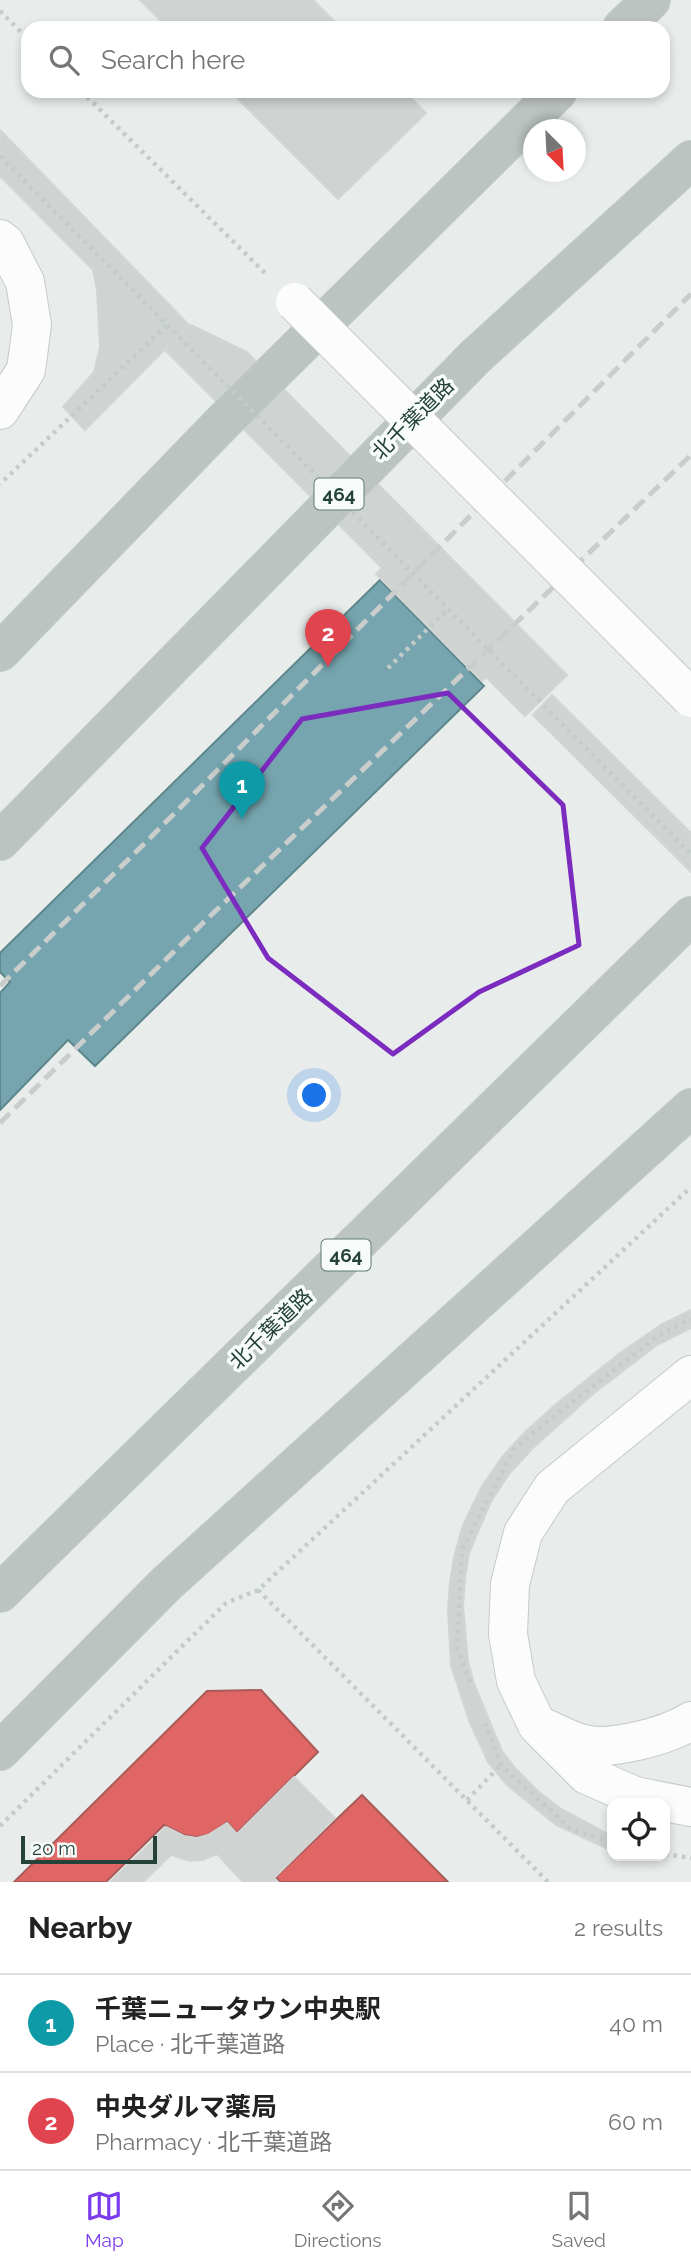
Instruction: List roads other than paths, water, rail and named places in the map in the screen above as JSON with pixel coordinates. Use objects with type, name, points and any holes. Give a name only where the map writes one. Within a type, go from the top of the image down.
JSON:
[{"type":"highway","points":[[629,21],[651,0]]},
{"type":"highway","points":[[0,652],[221,424],[551,98]]},
{"type":"highway","name":"北千葉道路","points":[[0,841],[475,357],[691,160]]},
{"type":"highway","name":"北千葉道路","points":[[0,1593],[691,916]]},
{"type":"highway","points":[[0,1751],[166,1584],[691,1108]]},
{"type":"street","points":[[0,239],[5,243],[25,282],[32,325],[26,370],[0,410]]},
{"type":"street","points":[[295,302],[691,698]]},
{"type":"street","points":[[691,1376],[552,1488],[523,1533],[510,1584],[508,1634],[516,1681],[537,1725],[587,1774],[635,1796],[691,1807]]},
{"type":"street","points":[[537,1725],[584,1744],[631,1744],[691,1721]]},
{"type":"railway","points":[[0,986],[691,294]]},
{"type":"railway","points":[[0,1123],[204,922],[691,455]]},
{"type":"place","name":"中央ダルマ薬局","points":[[328,667]]},
{"type":"place","name":"千葉ニュータウン中央駅","points":[[242,819]]}]
